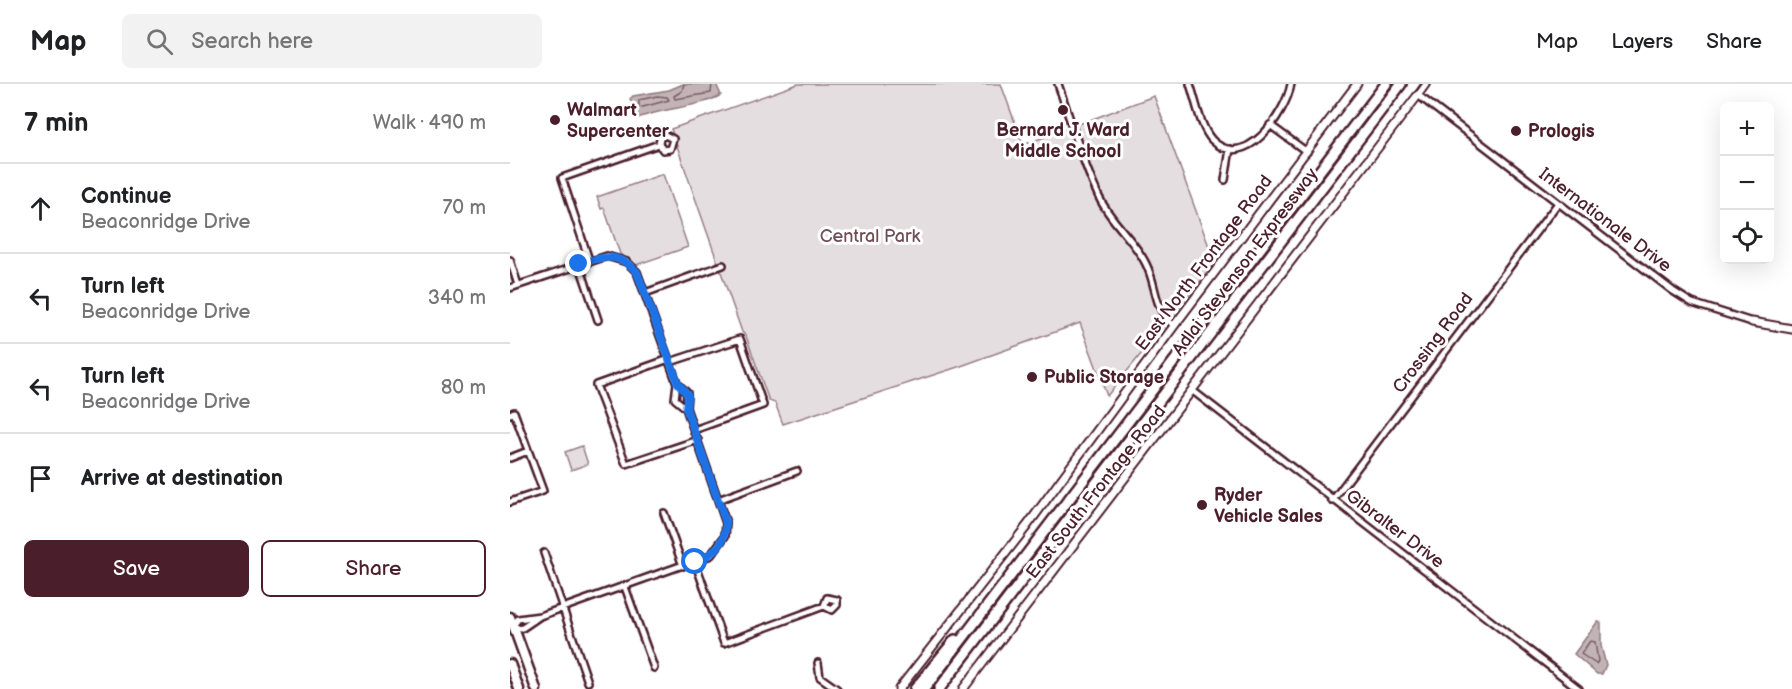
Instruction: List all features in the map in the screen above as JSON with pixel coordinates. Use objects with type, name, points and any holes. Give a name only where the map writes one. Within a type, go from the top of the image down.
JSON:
[{"type":"highway","name":"Adlai Stevenson Expressway","points":[[924,689],[1386,84]]},
{"type":"highway","name":"Adlai Stevenson Expressway","points":[[939,689],[1401,84]]},
{"type":"highway","points":[[915,689],[939,657],[991,600]]},
{"type":"main road","points":[[512,621],[536,689]]},
{"type":"main road","points":[[510,664],[519,689]]},
{"type":"street","points":[[1058,84],[1099,197],[1113,221],[1135,242],[1147,266],[1162,315],[1174,326]]},
{"type":"street","points":[[1190,84],[1208,134],[1218,144],[1230,149],[1254,143],[1285,103],[1291,84]]},
{"type":"street","name":"East North Frontage Road","points":[[899,689],[1027,526],[1174,326],[1357,84]]},
{"type":"street","name":"East South Frontage Road","points":[[963,689],[1426,84]]},
{"type":"street","name":"Internationale Drive","points":[[1418,95],[1692,303],[1752,322],[1792,329]]},
{"type":"street","points":[[1270,124],[1307,152]]},
{"type":"street","points":[[589,260],[562,178],[658,144]]},
{"type":"street","points":[[1225,180],[1230,149]]},
{"type":"street","name":"Crossing Road","points":[[1332,501],[1558,203]]},
{"type":"street","points":[[510,288],[589,260],[607,256],[627,262],[637,272],[678,383],[688,395],[686,408],[726,523],[724,536],[711,555],[540,616],[512,621],[521,629],[540,616]]},
{"type":"street","points":[[510,260],[518,285]]},
{"type":"street","points":[[579,264],[598,320]]},
{"type":"street","points":[[645,292],[723,265]]},
{"type":"street","points":[[694,430],[764,405],[740,339],[596,385],[626,464],[698,440]]},
{"type":"street","points":[[678,383],[675,399],[686,408]]},
{"type":"street","name":"Gibralter Drive","points":[[1193,391],[1332,501],[1579,689]]},
{"type":"street","points":[[510,414],[514,412],[543,491],[510,502]]},
{"type":"street","points":[[510,458],[528,452]]},
{"type":"street","points":[[718,500],[797,471]]},
{"type":"street","points":[[664,513],[683,566]]},
{"type":"street","points":[[544,554],[588,682]]},
{"type":"street","points":[[695,562],[724,643],[824,606]]},
{"type":"street","points":[[625,587],[654,668]]},
{"type":"street","points":[[818,663],[820,677],[837,689]]},
{"type":"green space","name":"Central Park","points":[[798,84],[1001,84],[1023,145],[1154,96],[1215,263],[1107,396],[1080,323],[961,366],[783,424],[775,403],[769,401],[746,336],[742,332],[671,129]]},
{"type":"green space","points":[[663,174],[688,247],[636,265],[620,254],[604,208],[601,209],[597,197]]},
{"type":"green space","points":[[582,446],[588,464],[571,470],[565,452]]},
{"type":"water","points":[[683,84],[716,84],[721,95],[703,102],[638,118],[630,99],[633,96],[669,90]]},
{"type":"water","points":[[1598,621],[1601,623],[1601,646],[1606,665],[1602,674],[1597,674],[1574,654]]},
{"type":"place","name":"Bernard J. Ward Middle School","points":[[1063,110]]},
{"type":"place","name":"Walmart Supercenter","points":[[555,120]]},
{"type":"place","name":"Prologis","points":[[1516,131]]},
{"type":"place","name":"Public Storage","points":[[1032,377]]},
{"type":"place","name":"Ryder Vehicle Sales","points":[[1202,505]]},
{"type":"route","points":[[579,264],[613,256],[627,262],[637,272],[678,383],[688,395],[686,408],[726,523],[724,536],[717,550],[695,562]]}]
